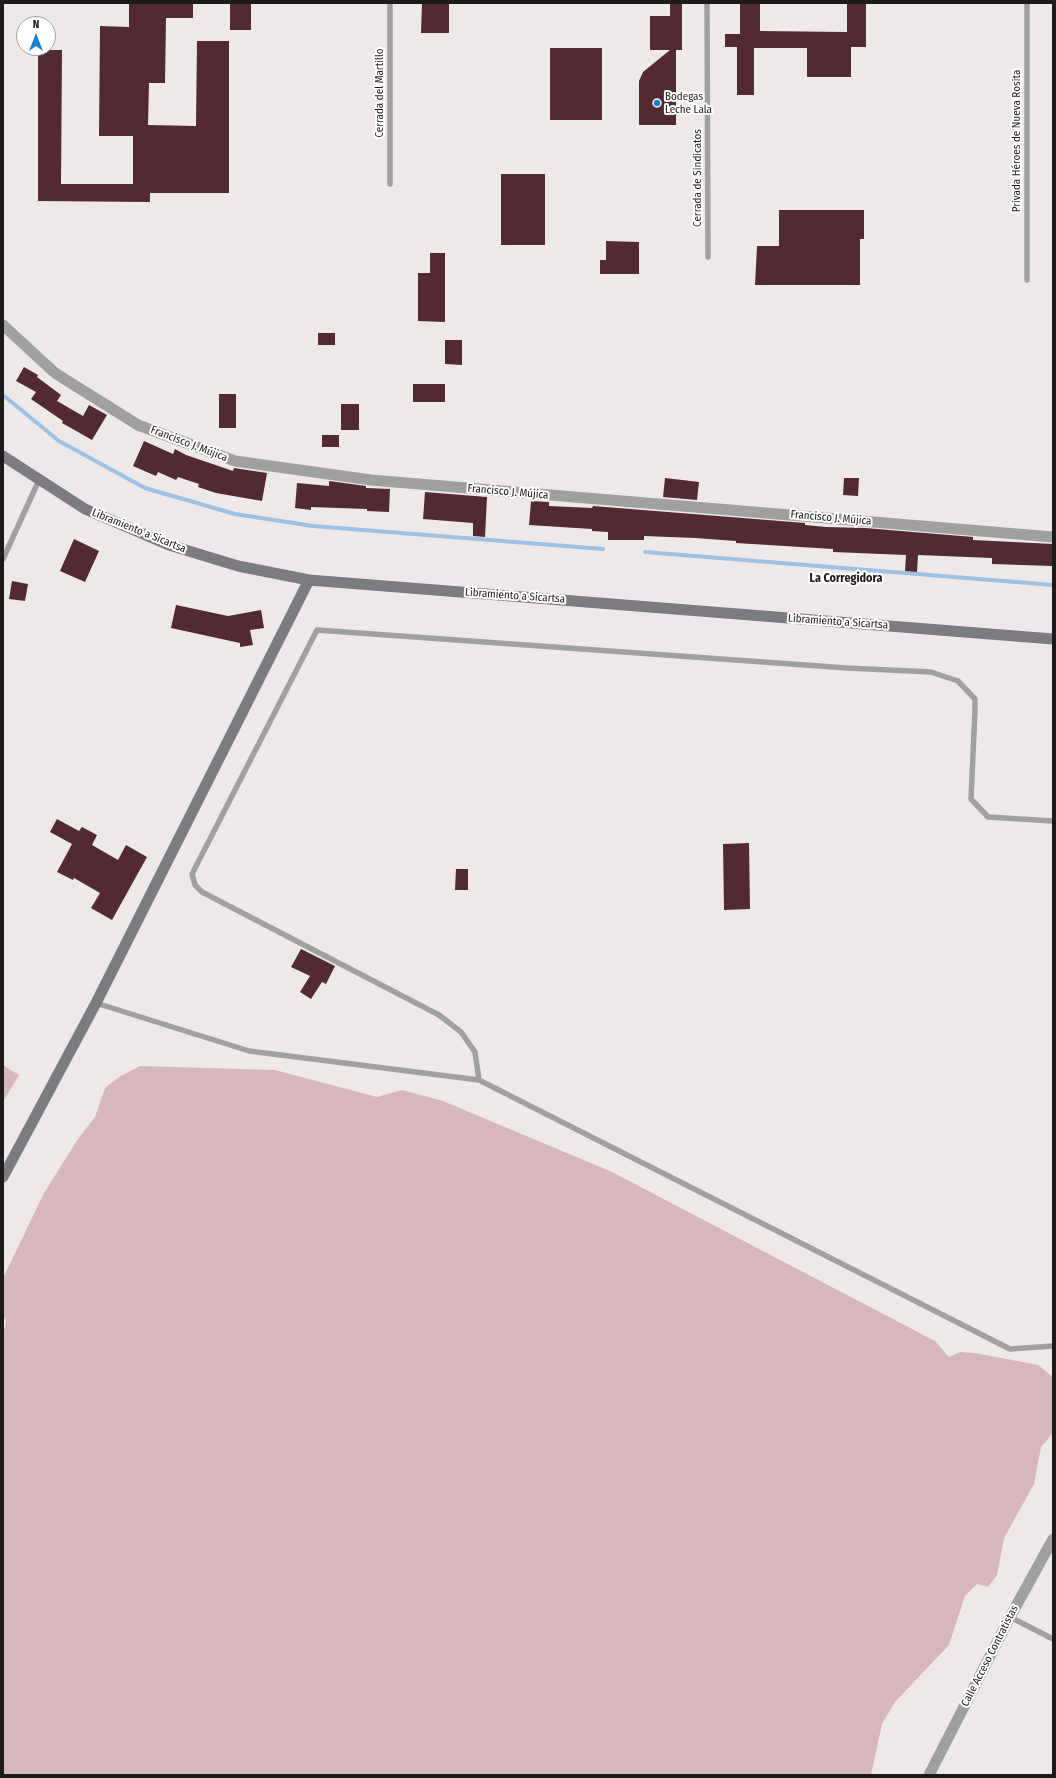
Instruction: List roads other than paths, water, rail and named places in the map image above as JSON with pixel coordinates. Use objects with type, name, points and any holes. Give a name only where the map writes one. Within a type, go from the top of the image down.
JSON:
[{"type":"main road","name":"Libramiento a Sicartsa","points":[[3,456],[85,509],[169,545],[238,566],[309,580],[1053,638]]},
{"type":"main road","points":[[3,1177],[96,1003],[309,580]]},
{"type":"street","name":"Francisco J. Mújica","points":[[3,325],[54,373],[138,425],[235,461],[371,480],[1053,537]]},
{"type":"street","name":"Calle Acceso Contratistas","points":[[929,1775],[1010,1617],[1053,1539]]},
{"type":"lane","name":"Cerrada del Martillo","points":[[390,3],[390,184]]},
{"type":"lane","name":"Cerrada de Sindicatos","points":[[708,3],[708,257]]},
{"type":"lane","name":"Privada Héroes de Nueva Rosita","points":[[1027,3],[1027,280]]},
{"type":"lane","points":[[3,559],[39,480]]},
{"type":"lane","points":[[479,1080],[475,1052],[461,1032],[439,1015],[202,892],[195,885],[192,874],[317,630],[847,668],[931,672],[958,681],[975,699],[976,710],[971,799],[988,818],[1053,821]]},
{"type":"lane","points":[[96,1003],[249,1051],[479,1080],[1010,1349],[1053,1346]]},
{"type":"lane","points":[[1010,1617],[1053,1639]]},
{"type":"waterway","points":[[3,395],[59,441],[145,488],[235,514],[313,526],[603,549]]},
{"type":"waterway","points":[[645,552],[1053,585]]},
{"type":"place","name":"Bodegas Leche Lala","points":[[657,103]]},
{"type":"district","name":"La Corregidora","points":[[846,579]]}]
